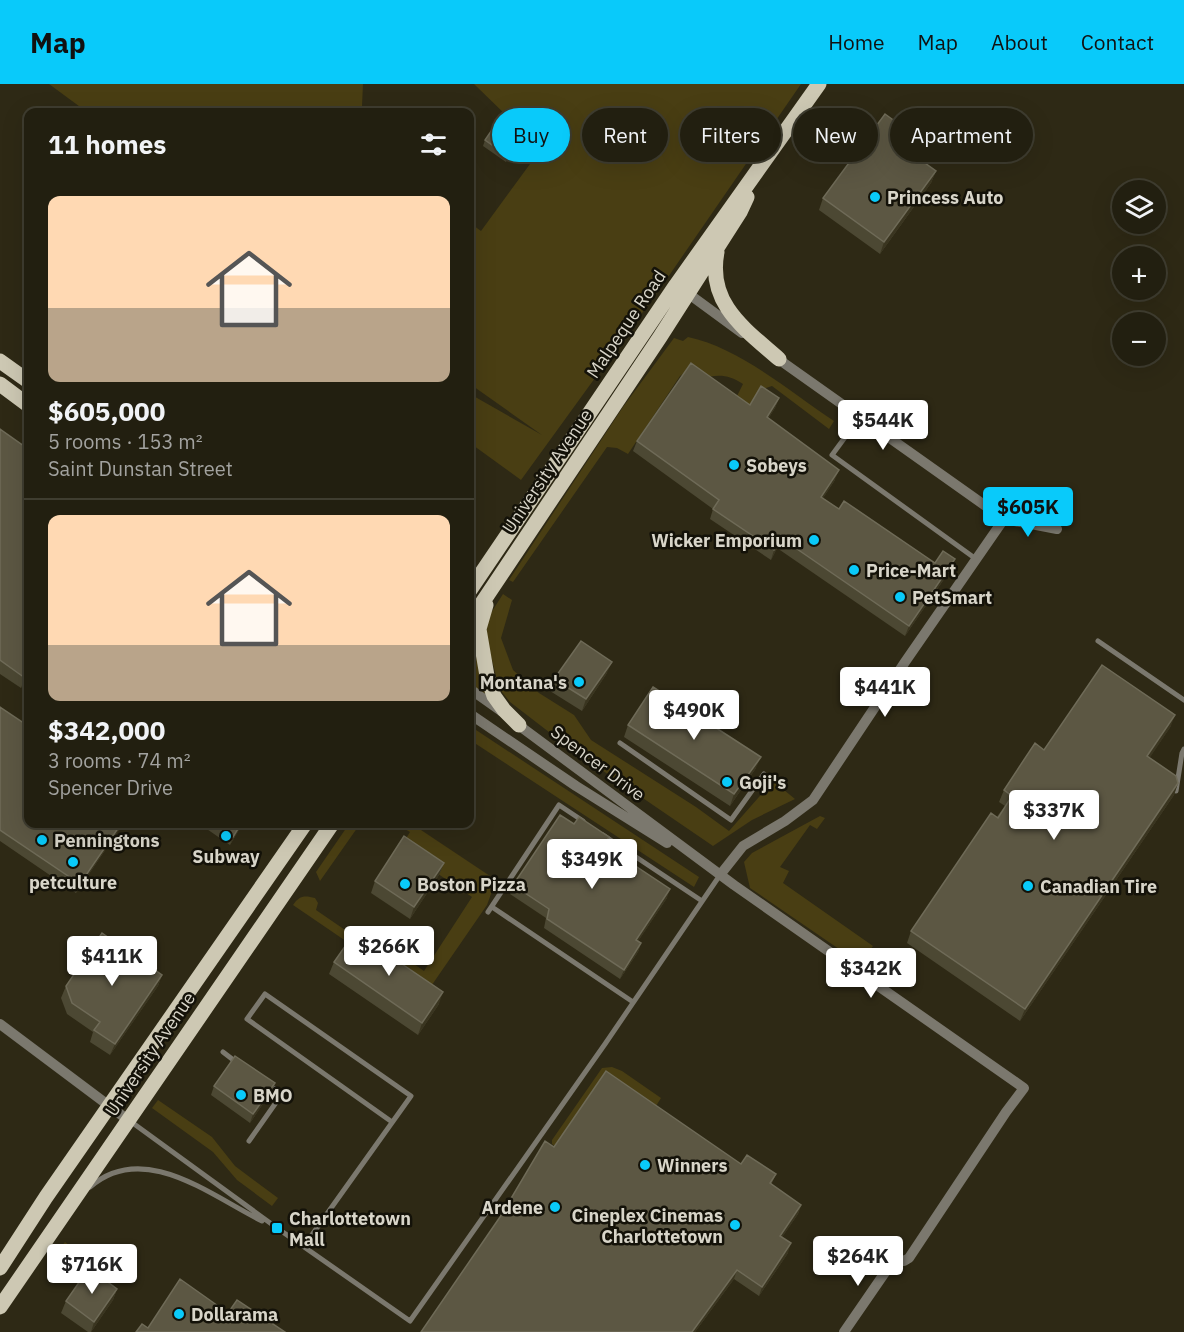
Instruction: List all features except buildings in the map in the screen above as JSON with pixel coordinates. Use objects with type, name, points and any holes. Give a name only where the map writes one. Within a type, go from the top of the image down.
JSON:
[{"type":"main road","name":"Malpeque Road","points":[[781,137],[819,84]]},
{"type":"main road","name":"Malpeque Road","points":[[474,584],[682,289],[763,162]]},
{"type":"main road","name":"University Avenue","points":[[474,615],[682,289],[718,247],[740,212],[764,162]]},
{"type":"main road","points":[[718,247],[714,264],[719,291],[729,314],[779,359]]},
{"type":"main road","points":[[0,361],[24,378]]},
{"type":"main road","points":[[0,384],[24,402]]},
{"type":"main road","points":[[512,558],[489,597],[479,629],[487,676],[494,696],[519,725]]},
{"type":"main road","name":"University Avenue","points":[[0,1268],[46,1197],[302,828]]},
{"type":"main road","name":"University Avenue","points":[[0,1307],[329,828]]},
{"type":"street","points":[[682,289],[1004,519],[1057,529]]},
{"type":"street","points":[[720,875],[743,846],[785,821],[813,800],[1004,519]]},
{"type":"street","name":"Spencer Drive","points":[[474,691],[720,875],[1024,1088],[909,1258],[903,1261],[895,1258],[844,1332]]},
{"type":"street","name":"Spencer Drive","points":[[474,717],[643,829],[707,865]]},
{"type":"street","points":[[0,1024],[128,1120]]},
{"type":"lane","points":[[860,417],[832,456],[976,559]]},
{"type":"lane","points":[[1098,641],[1184,700]]},
{"type":"lane","points":[[620,743],[731,820],[764,774]]},
{"type":"lane","points":[[1176,791],[1184,749]]},
{"type":"lane","points":[[587,824],[559,805],[490,909],[633,1002]]},
{"type":"lane","points":[[597,831],[702,901]]},
{"type":"lane","points":[[128,1120],[410,1321],[720,875]]},
{"type":"lane","points":[[304,1246],[411,1096],[265,994],[247,1019],[392,1122]]},
{"type":"lane","points":[[223,1052],[240,1064]]},
{"type":"lane","points":[[249,1141],[282,1094],[265,1082]]},
{"type":"lane","points":[[44,1242],[96,1181],[112,1173],[138,1168],[157,1170],[175,1176],[277,1228]]},
{"type":"shaded area","points":[[49,84],[363,84],[362,106],[365,108],[82,108]]},
{"type":"shaded area","points":[[474,84],[801,84],[781,113],[781,108],[680,108],[680,162],[747,162],[666,280],[521,480],[474,446],[474,396],[542,435],[474,387],[474,226],[481,231],[531,162],[570,162],[570,108],[499,108]]},
{"type":"shaded area","points":[[688,337],[727,351],[745,361],[834,421],[829,429],[772,386],[763,389],[747,411],[734,402],[743,384],[722,376],[701,379],[688,370],[680,376],[628,454],[617,448],[607,447],[513,582],[509,580],[623,407],[674,338],[683,341]]},
{"type":"shaded area","points":[[503,594],[512,600],[501,638],[513,670],[539,693],[574,715],[591,740],[696,807],[729,831],[773,781],[795,799],[752,820],[713,846],[571,749],[510,702],[502,692],[488,644],[486,628],[489,616]]},
{"type":"shaded area","points":[[477,633],[491,698],[474,685],[474,638]]},
{"type":"shaded area","points":[[474,729],[699,877],[694,887],[474,743]]},
{"type":"shaded area","points":[[820,816],[825,818],[817,829],[810,825],[780,867],[789,871],[783,883],[873,946],[865,957],[855,960],[750,888],[744,862],[752,853]]},
{"type":"shaded area","points":[[346,828],[357,828],[320,881],[316,872]]},
{"type":"shaded area","points":[[403,828],[418,828],[496,880],[487,905],[425,995],[293,905],[302,897],[315,898],[318,903],[316,910],[399,967],[407,959],[424,971],[472,897],[400,848],[410,832]]},
{"type":"shaded area","points":[[612,1067],[622,1071],[661,1098],[651,1114],[557,1148],[552,1144],[552,1140],[602,1068]]},
{"type":"shaded area","points":[[158,1100],[212,1137],[235,1166],[278,1198],[272,1206],[237,1180],[213,1152],[152,1108]]},
{"type":"shaded area","points":[[65,1242],[78,1252],[69,1264],[55,1254]]},
{"type":"place","name":"Princess Auto","points":[[875,197]]},
{"type":"place","name":"Sobeys","points":[[734,465]]},
{"type":"place","name":"Wicker Emporium","points":[[814,540]]},
{"type":"place","name":"Price-Mart","points":[[854,570]]},
{"type":"place","name":"PetSmart","points":[[900,597]]},
{"type":"place","name":"Montana's","points":[[579,682]]},
{"type":"place","name":"Goji's","points":[[727,782]]},
{"type":"place","name":"Subway","points":[[226,836]]},
{"type":"place","name":"Penningtons","points":[[42,840]]},
{"type":"place","name":"petculture","points":[[73,862]]},
{"type":"place","name":"Boston Pizza","points":[[405,884]]},
{"type":"place","name":"Canadian Tire","points":[[1028,886]]},
{"type":"place","name":"BMO","points":[[241,1095]]},
{"type":"place","name":"Winners","points":[[645,1165]]},
{"type":"place","name":"Ardene","points":[[555,1207]]},
{"type":"place","name":"Cineplex Cinemas Charlottetown","points":[[735,1225]]},
{"type":"place","name":"Charlottetown Mall","points":[[277,1228]]},
{"type":"place","name":"Dollarama","points":[[179,1314]]}]
